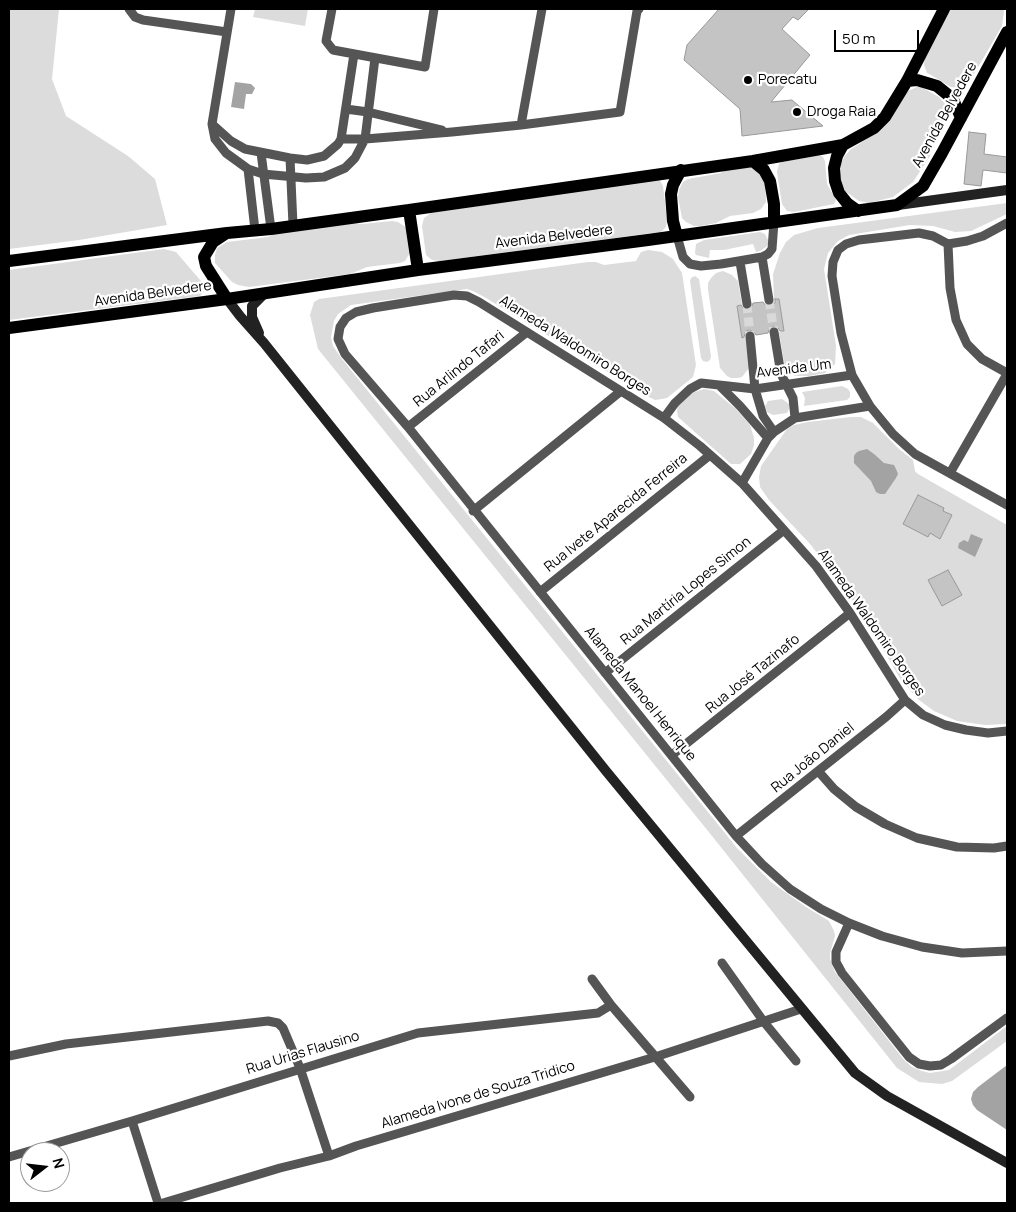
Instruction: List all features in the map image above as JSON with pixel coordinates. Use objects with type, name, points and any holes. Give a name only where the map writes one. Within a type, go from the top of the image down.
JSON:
[{"type":"main road","points":[[9,261],[409,210],[753,161],[843,145],[874,128],[894,104],[944,9]]},
{"type":"main road","name":"Avenida Belvedere","points":[[9,328],[897,205],[923,186],[1007,32]]},
{"type":"main road","points":[[907,81],[928,82],[946,91],[956,104],[961,118]]},
{"type":"main road","points":[[843,145],[835,162],[834,181],[839,193],[847,203],[858,211]]},
{"type":"main road","points":[[753,161],[764,170],[770,181],[774,204],[774,222]]},
{"type":"main road","points":[[677,236],[671,194],[672,185],[681,170]]},
{"type":"main road","points":[[409,210],[418,270]]},
{"type":"main road","points":[[227,232],[213,242],[204,258],[206,266],[228,299]]},
{"type":"street","points":[[231,9],[212,124],[215,139],[226,153],[248,169],[263,174],[291,178],[324,177],[345,168],[355,158],[365,139],[375,58]]},
{"type":"street","points":[[332,9],[326,41],[333,50],[424,67],[434,9]]},
{"type":"street","points":[[521,126],[542,9]]},
{"type":"street","points":[[342,138],[365,139],[521,126],[620,112],[637,10],[639,9]]},
{"type":"street","points":[[129,10],[135,17],[143,20],[227,32]]},
{"type":"street","points":[[212,124],[231,141],[246,149],[307,160],[324,156],[342,138],[354,54]]},
{"type":"street","points":[[346,109],[368,112],[452,132]]},
{"type":"street","points":[[261,153],[271,229]]},
{"type":"street","points":[[290,158],[293,225]]},
{"type":"street","points":[[248,169],[255,230]]},
{"type":"street","points":[[897,205],[1007,190]]},
{"type":"street","points":[[677,236],[683,256],[690,264],[701,266],[740,262],[762,258],[772,249],[774,222]]},
{"type":"street","points":[[1007,223],[983,236],[948,244],[933,236],[919,233],[859,240],[846,244],[838,250],[833,262],[832,276],[841,332],[852,375],[870,406],[893,434],[915,454],[1007,505]]},
{"type":"street","points":[[948,244],[950,288],[956,320],[967,344],[982,359],[1007,374],[950,473]]},
{"type":"street","points":[[762,258],[769,300]]},
{"type":"street","points":[[740,262],[746,304]]},
{"type":"street","points":[[264,343],[252,318],[252,306],[265,293]]},
{"type":"street","name":"Alameda Manoel Henrique","points":[[467,296],[454,296],[356,312],[346,318],[340,328],[338,339],[345,354],[408,427],[736,836],[762,864],[790,888],[821,909],[882,936],[922,947],[962,953],[1007,952]]},
{"type":"street","name":"Alameda Waldomiro Borges","points":[[467,296],[664,418],[742,483],[816,566],[850,613],[905,700],[923,715],[945,725],[966,730],[988,733],[1007,731]]},
{"type":"street","points":[[228,299],[606,771],[855,1073],[887,1096],[1007,1163]]},
{"type":"street","name":"Rua Arlindo Tafari","points":[[408,427],[527,332]]},
{"type":"street","points":[[774,332],[781,374],[794,404],[795,418]]},
{"type":"street","points":[[750,336],[755,389],[771,435]]},
{"type":"street","name":"Avenida Um","points":[[664,418],[675,403],[690,389],[702,383],[755,389],[852,375]]},
{"type":"street","points":[[719,384],[771,435]]},
{"type":"street","points":[[474,510],[621,391]]},
{"type":"street","points":[[742,483],[771,435],[795,418],[870,406]]},
{"type":"street","name":"Rua Ivete Aparecida Ferreira","points":[[540,592],[710,455]]},
{"type":"street","name":"Rua Martíria Lopes Simon","points":[[605,673],[784,530]]},
{"type":"street","name":"Rua José Tazinafo","points":[[672,756],[850,613]]},
{"type":"street","name":"Rua João Daniel","points":[[736,836],[819,772],[886,718],[905,700]]},
{"type":"street","points":[[819,772],[834,789],[856,807],[884,824],[917,838],[957,847],[994,848],[1007,846]]},
{"type":"street","points":[[849,923],[836,952],[836,962],[842,973],[909,1057],[919,1064],[941,1065],[1007,1018]]},
{"type":"street","points":[[722,963],[764,1022],[796,1061]]},
{"type":"street","points":[[592,980],[690,1097]]},
{"type":"street","name":"Rua Urias Flausino","points":[[9,1157],[418,1033],[598,1013],[611,1005]]},
{"type":"street","name":"Alameda Ivone de Souza Tridico","points":[[163,1203],[280,1168],[328,1156],[655,1057],[801,1009]]},
{"type":"street","points":[[9,1056],[66,1044],[268,1021],[278,1023],[283,1028],[300,1068],[328,1156]]},
{"type":"street","points":[[132,1121],[158,1203]]},
{"type":"shaded area","points":[[9,9],[59,9],[52,79],[66,116],[128,156],[155,179],[167,225],[79,240],[9,249]]},
{"type":"shaded area","points":[[255,9],[308,9],[305,26],[253,17]]},
{"type":"shaded area","points":[[951,9],[1003,9],[1004,11],[1002,26],[970,81],[959,88],[951,87],[927,73],[924,65],[925,57]]},
{"type":"shaded area","points":[[235,82],[251,84],[255,88],[252,94],[246,94],[244,109],[231,107]]},
{"type":"shaded area","points":[[921,87],[939,97],[947,106],[947,117],[932,142],[930,156],[913,182],[893,197],[869,203],[859,201],[845,191],[842,183],[840,175],[844,157],[850,150],[874,134],[908,91]]},
{"type":"shaded area","points":[[820,155],[825,161],[827,184],[836,200],[834,204],[794,212],[787,211],[782,204],[777,172],[779,164]]},
{"type":"shaded area","points":[[750,166],[765,177],[766,202],[761,209],[753,213],[730,216],[716,223],[701,226],[694,226],[682,218],[678,197],[683,182],[688,179],[721,173],[730,167]]},
{"type":"shaded area","points":[[659,179],[663,186],[667,219],[666,227],[661,232],[440,261],[432,260],[426,255],[422,226],[424,218],[431,213]]},
{"type":"shaded area","points":[[1007,203],[1007,214],[971,231],[955,232],[933,226],[910,225],[849,235],[838,241],[828,253],[824,269],[836,346],[835,364],[825,373],[809,376],[795,376],[788,372],[784,362],[779,332],[784,331],[779,299],[774,299],[773,274],[780,253],[786,242],[794,235],[818,228]]},
{"type":"shaded area","points":[[398,222],[407,228],[411,251],[405,261],[400,263],[367,267],[350,274],[249,287],[232,282],[215,263],[217,248],[227,242],[268,237],[278,232],[353,223]]},
{"type":"shaded area","points":[[760,232],[765,234],[769,242],[760,251],[756,252],[753,244],[724,250],[710,250],[709,258],[696,255],[695,253],[696,244],[704,240]]},
{"type":"shaded area","points":[[164,249],[176,252],[207,288],[200,296],[9,320],[9,270]]},
{"type":"shaded area","points":[[648,250],[662,252],[673,259],[682,273],[696,365],[693,377],[667,398],[655,400],[649,397],[486,298],[467,289],[351,305],[338,314],[334,321],[331,337],[333,346],[737,848],[771,882],[829,921],[835,936],[830,959],[835,972],[904,1060],[912,1067],[930,1073],[949,1070],[1007,1026],[1007,1041],[952,1081],[942,1084],[919,1082],[897,1068],[318,349],[310,315],[314,302],[319,299],[588,262],[604,265],[636,261],[641,252]]},
{"type":"shaded area","points":[[723,271],[732,275],[738,281],[742,305],[737,306],[742,337],[747,337],[749,368],[742,377],[738,378],[727,376],[720,368],[708,290],[708,283],[711,278],[716,273]]},
{"type":"shaded area","points":[[695,276],[699,279],[711,356],[707,362],[701,358],[690,281]]},
{"type":"shaded area","points":[[842,386],[850,392],[850,397],[847,400],[804,406],[805,398],[802,392]]},
{"type":"shaded area","points":[[704,389],[714,391],[736,409],[750,425],[754,445],[751,454],[740,464],[731,464],[678,417],[678,405],[692,393]]},
{"type":"shaded area","points":[[782,399],[789,404],[787,413],[773,415],[767,412],[765,406],[768,401]]},
{"type":"shaded area","points":[[861,417],[873,423],[913,460],[915,471],[918,474],[1007,525],[1007,724],[985,725],[957,721],[934,711],[919,700],[901,680],[866,620],[839,581],[810,544],[769,500],[760,487],[761,466],[787,429],[794,425],[808,422]]},
{"type":"shaded area","points":[[867,449],[884,463],[894,465],[898,474],[885,494],[876,492],[871,481],[854,463],[856,453]]},
{"type":"shaded area","points":[[971,534],[983,539],[975,557],[958,548],[959,543],[964,540],[968,542]]},
{"type":"shaded area","points":[[1007,1065],[1007,1130],[977,1110],[971,1099],[973,1092],[978,1087]]},
{"type":"building","name":"Porecatu","points":[[719,9],[809,9],[798,20],[793,17],[782,29],[810,55],[771,102],[792,100],[823,126],[742,136],[740,109],[684,60],[687,45]]},
{"type":"building","points":[[969,132],[986,134],[984,154],[1007,157],[1007,173],[983,170],[981,186],[964,184]]},
{"type":"building","points":[[775,299],[779,299],[784,331],[780,331],[773,326],[768,333],[756,335],[753,331],[749,330],[746,331],[742,338],[737,306],[741,305],[748,310],[753,303],[763,302],[766,306],[770,306],[775,303]]},
{"type":"building","points":[[918,495],[944,508],[943,511],[952,515],[940,539],[930,533],[928,537],[903,524]]},
{"type":"building","points":[[948,570],[962,595],[942,606],[928,580]]},
{"type":"tunnel","points":[[769,300],[774,332]]},
{"type":"tunnel","points":[[747,304],[750,336]]},
{"type":"place","name":"Porecatu","points":[[748,80]]},
{"type":"place","name":"Droga Raia","points":[[797,112]]}]
